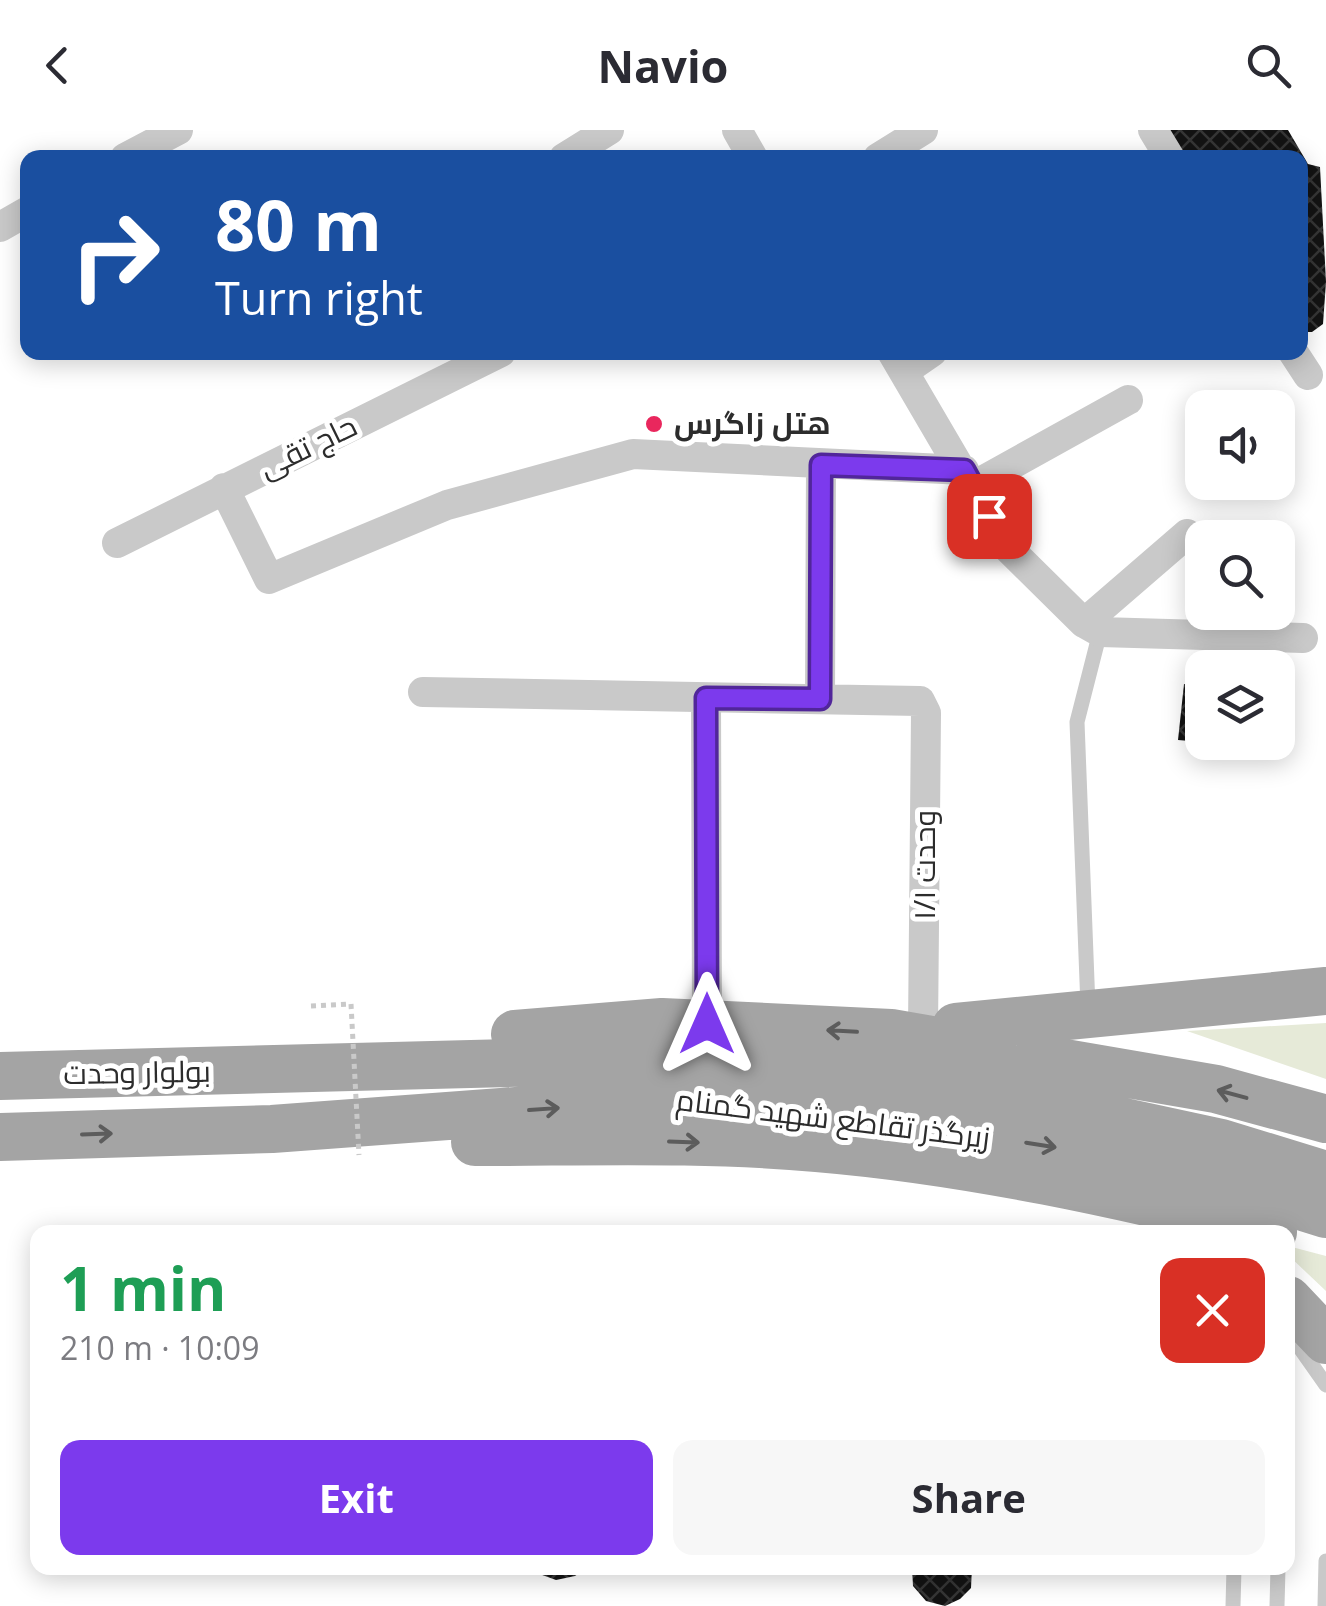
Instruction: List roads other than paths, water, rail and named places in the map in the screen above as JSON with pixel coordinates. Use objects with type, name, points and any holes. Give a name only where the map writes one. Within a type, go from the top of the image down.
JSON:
[{"type":"main road","points":[[274,1070],[418,1042],[662,1022],[907,1032],[1326,992]]},
{"type":"main road","points":[[907,1032],[1216,1089],[1326,1119]]},
{"type":"main road","name":"زیرگذر تقاطع شهید گمنام","points":[[274,1070],[663,1059],[827,1070],[1220,1142],[1326,1174]]},
{"type":"main road","name":"بولوار وحدت","points":[[0,1076],[274,1070]]},
{"type":"main road","name":"زیرگذر تقاطع شهید گمنام","points":[[272,1129],[665,1100],[819,1112],[1096,1154],[1214,1179],[1326,1214]]},
{"type":"main road","points":[[272,1129],[429,1143],[662,1142],[817,1148],[1095,1189],[1198,1225]]},
{"type":"main road","name":"بولوار وحدت","points":[[0,1137],[272,1129]]},
{"type":"main road","points":[[1295,1238],[1326,1246]]},
{"type":"main road","points":[[1295,1307],[1326,1340]]},
{"type":"street","points":[[140,150],[178,130]]},
{"type":"street","points":[[577,150],[609,130]]},
{"type":"street","name":"حاج تقی","points":[[117,543],[485,360]]},
{"type":"street","points":[[899,361],[1005,545],[1092,627],[1302,638]]},
{"type":"street","points":[[224,488],[270,579],[447,505],[633,454],[969,478],[1128,400]]},
{"type":"street","points":[[423,692],[820,699],[821,465]]},
{"type":"street","points":[[1092,627],[1185,536]]},
{"type":"street","points":[[706,698],[707,1024]]},
{"type":"street","name":"وحدت ۱/۱","points":[[820,699],[920,701],[926,712],[907,1032]]},
{"type":"lane","points":[[1089,1016],[1077,722],[1092,627]]},
{"type":"lane","points":[[1295,1341],[1326,1385]]},
{"type":"lane","points":[[1325,1606],[1326,1561]]},
{"type":"lane","points":[[1233,1606],[1234,1575]]},
{"type":"lane","points":[[1277,1606],[1278,1575]]},
{"type":"place","name":"هتل زاگرس","points":[[654,424]]}]
